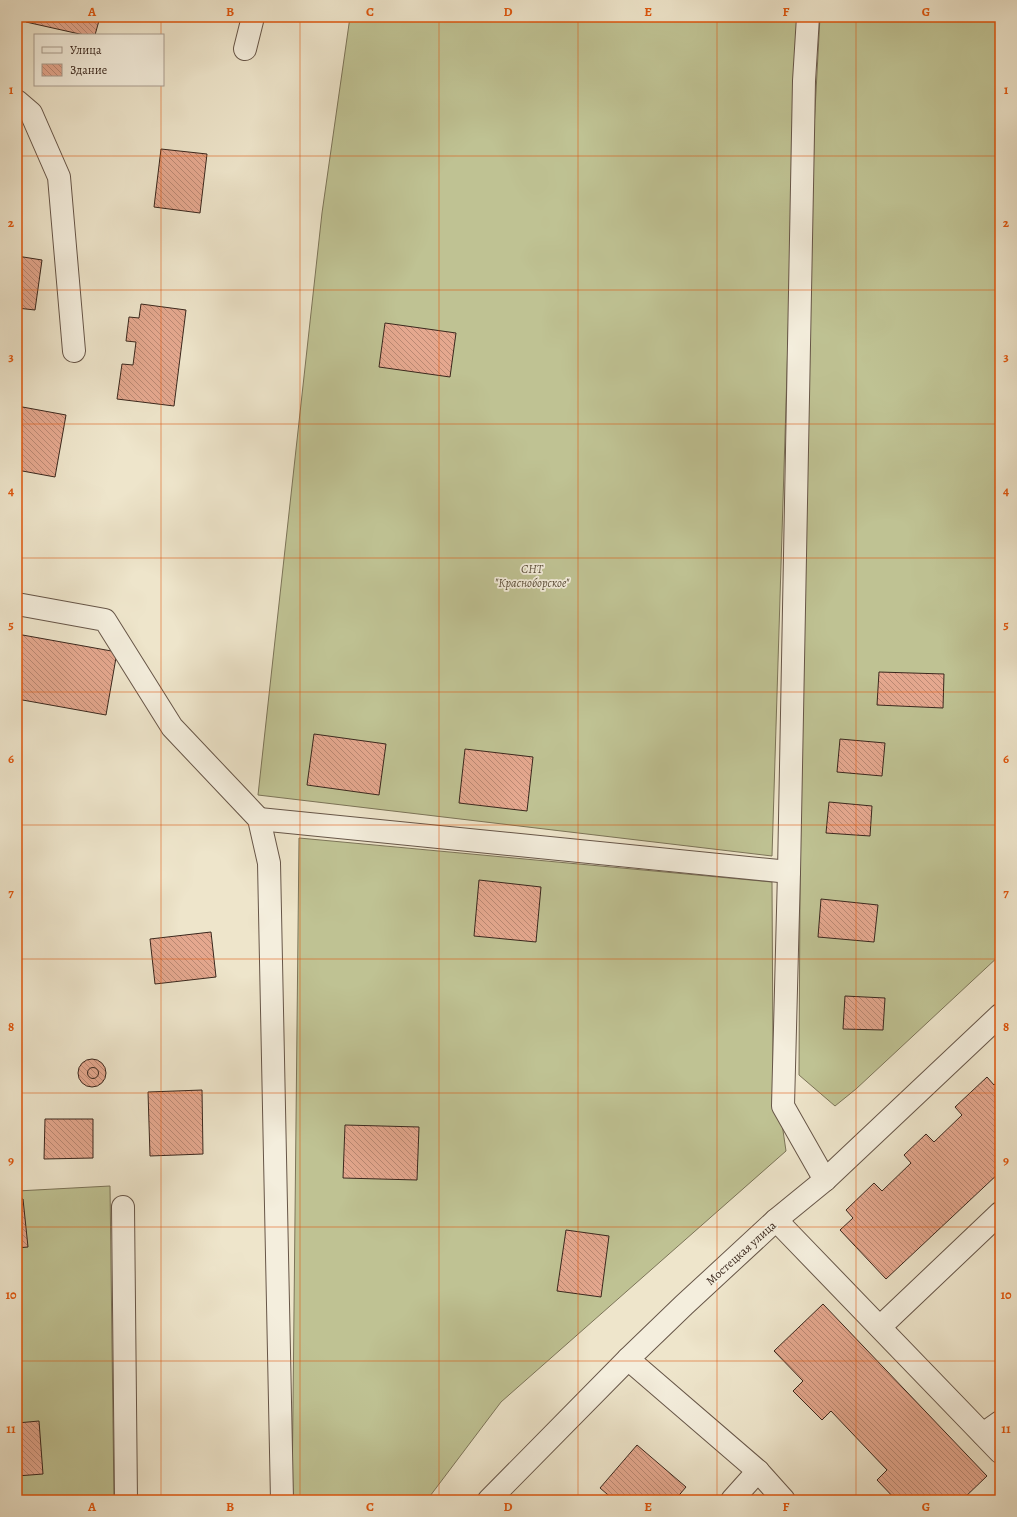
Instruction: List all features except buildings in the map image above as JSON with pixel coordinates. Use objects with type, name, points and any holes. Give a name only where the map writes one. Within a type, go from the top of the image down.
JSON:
[{"type":"street","points":[[245,48],[253,17]]},
{"type":"street","points":[[808,17],[804,81],[789,872],[783,1106],[825,1180]]},
{"type":"street","points":[[17,101],[31,113],[59,177],[74,351]]},
{"type":"street","points":[[17,604],[105,620],[172,728],[259,819],[269,863],[282,1500]]},
{"type":"street","points":[[259,819],[789,872]]},
{"type":"street","name":"Мостецкая улица","points":[[489,1500],[628,1359],[684,1305],[776,1220],[825,1180],[1000,1015]]},
{"type":"street","points":[[123,1206],[126,1500]]},
{"type":"street","points":[[880,1327],[1000,1213]]},
{"type":"street","points":[[776,1220],[880,1327],[992,1428],[1000,1452]]},
{"type":"street","points":[[628,1359],[758,1471],[784,1500]]},
{"type":"street","points":[[732,1500],[758,1471]]},
{"type":"green space","name":"СНТ \"Красноборское\"","points":[[350,17],[798,17],[772,856],[258,795],[322,213]]},
{"type":"green space","points":[[820,17],[1000,17],[1000,955],[856,1089],[835,1106],[799,1075],[803,334]]},
{"type":"green space","points":[[299,838],[772,882],[773,1062],[786,1151],[501,1402],[427,1500],[292,1500]]},
{"type":"green space","points":[[110,1186],[114,1500],[17,1500],[17,1191]]}]
